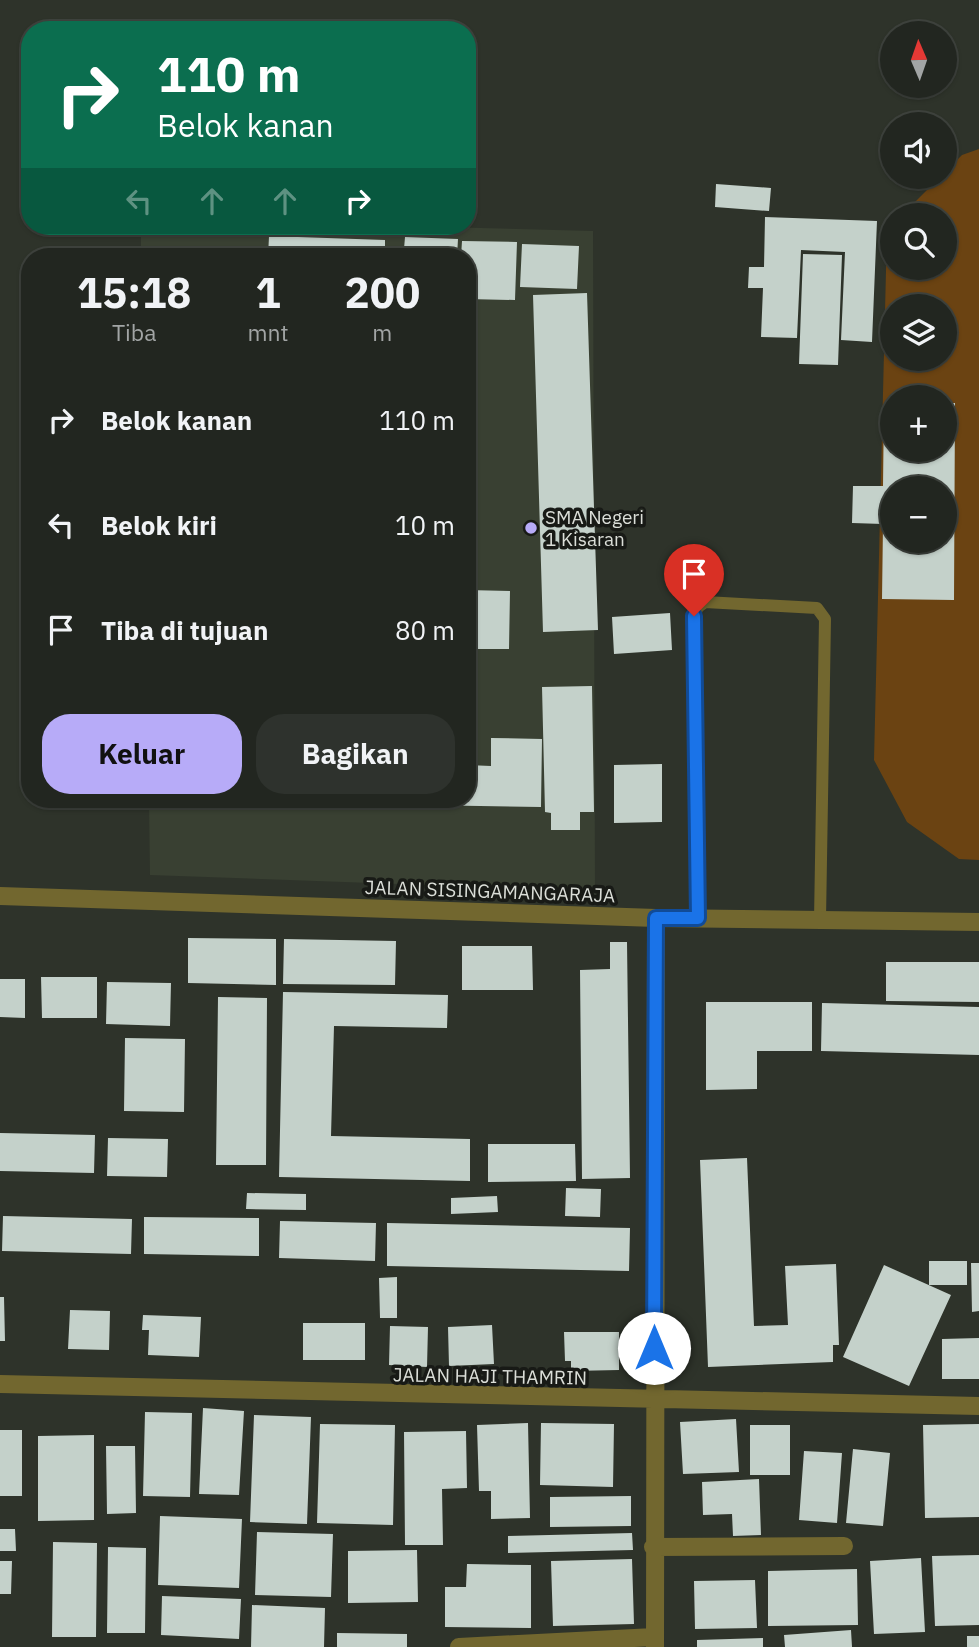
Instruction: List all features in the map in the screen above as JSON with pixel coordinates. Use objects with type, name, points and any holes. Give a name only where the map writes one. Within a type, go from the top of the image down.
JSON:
[{"type":"street","name":"JALAN SISINGAMANGARAJA","points":[[0,896],[656,918],[979,922]]},
{"type":"street","points":[[459,1647],[654,1642],[656,918]]},
{"type":"street","name":"JALAN HAJI THAMRIN","points":[[0,1384],[653,1401],[979,1406]]},
{"type":"street","points":[[653,1547],[844,1546]]},
{"type":"lane","points":[[698,918],[694,616],[698,607],[705,603],[817,608],[825,619],[820,920]]},
{"type":"shaded area","points":[[979,149],[979,860],[959,859],[907,822],[874,760],[880,515],[880,553],[957,553],[957,476],[881,476],[881,462],[957,462],[957,385],[883,385],[884,371],[957,371],[957,294],[885,294],[886,280],[957,280],[957,203],[914,203],[928,189],[957,189],[957,160],[962,155]]},
{"type":"shaded area","name":"SMA Negeri 1 Kisaran","points":[[476,228],[593,231],[595,891],[150,875],[149,808],[476,808],[476,248],[141,248],[141,235],[476,235]]},
{"type":"building","points":[[716,184],[771,188],[769,211],[715,207]]},
{"type":"building","points":[[765,217],[877,221],[872,342],[841,340],[845,252],[801,250],[797,338],[761,337],[763,288],[748,288],[749,267],[764,267]]},
{"type":"building","points":[[269,236],[385,240],[385,248],[268,248]]},
{"type":"building","points":[[405,237],[458,239],[458,248],[404,248]]},
{"type":"building","points":[[462,241],[517,242],[515,300],[476,299],[476,248],[462,248]]},
{"type":"building","points":[[522,244],[579,246],[577,289],[520,287]]},
{"type":"building","points":[[803,254],[842,255],[838,365],[799,364]]},
{"type":"building","points":[[587,293],[598,630],[543,632],[533,295]]},
{"type":"building","points":[[883,462],[955,462],[955,476],[883,476]]},
{"type":"building","points":[[853,486],[880,486],[880,524],[852,523]]},
{"type":"building","points":[[883,553],[954,553],[954,600],[882,599]]},
{"type":"building","points":[[476,590],[510,591],[509,649],[476,649]]},
{"type":"building","points":[[670,613],[672,650],[614,654],[612,617]]},
{"type":"building","points":[[592,686],[594,812],[580,812],[580,830],[551,830],[551,813],[545,812],[542,687]]},
{"type":"building","points":[[491,738],[542,739],[541,807],[476,806],[476,765],[491,766]]},
{"type":"building","points":[[662,764],[662,822],[614,823],[614,765]]},
{"type":"building","points":[[188,938],[276,939],[276,985],[188,983]]},
{"type":"building","points":[[284,939],[396,941],[395,985],[283,984]]},
{"type":"building","points":[[610,942],[627,942],[630,1178],[582,1179],[580,970],[610,969]]},
{"type":"building","points":[[462,946],[532,946],[533,990],[462,990]]},
{"type":"building","points":[[886,962],[979,962],[979,1002],[886,1001]]},
{"type":"building","points":[[41,977],[97,977],[97,1018],[42,1018]]},
{"type":"building","points":[[0,979],[25,979],[25,1018],[0,1017]]},
{"type":"building","points":[[107,982],[171,983],[170,1026],[106,1024]]},
{"type":"building","points":[[283,992],[448,995],[447,1028],[334,1026],[331,1136],[470,1139],[470,1181],[279,1177]]},
{"type":"building","points":[[218,997],[267,998],[266,1165],[216,1165]]},
{"type":"building","points":[[706,1002],[812,1002],[812,1051],[757,1051],[757,1089],[706,1090]]},
{"type":"building","points":[[822,1003],[979,1007],[979,1055],[821,1051]]},
{"type":"building","points":[[125,1038],[185,1039],[184,1112],[124,1111]]},
{"type":"building","points":[[0,1133],[95,1135],[94,1173],[0,1171]]},
{"type":"building","points":[[108,1138],[168,1139],[167,1177],[107,1176]]},
{"type":"building","points":[[488,1144],[575,1144],[576,1181],[488,1182]]},
{"type":"building","points":[[747,1158],[754,1326],[788,1325],[785,1266],[836,1264],[839,1345],[833,1345],[833,1362],[708,1367],[700,1160]]},
{"type":"building","points":[[566,1188],[601,1189],[600,1217],[565,1216]]},
{"type":"building","points":[[247,1193],[306,1194],[306,1210],[246,1209]]},
{"type":"building","points":[[497,1196],[498,1212],[451,1214],[451,1198]]},
{"type":"building","points":[[3,1216],[132,1219],[131,1254],[2,1251]]},
{"type":"building","points":[[144,1217],[259,1218],[259,1256],[144,1254]]},
{"type":"building","points":[[280,1221],[376,1223],[375,1261],[279,1258]]},
{"type":"building","points":[[387,1223],[630,1228],[629,1271],[387,1266]]},
{"type":"building","points":[[929,1261],[967,1261],[967,1285],[929,1285]]},
{"type":"building","points":[[971,1263],[979,1263],[979,1311],[972,1312]]},
{"type":"building","points":[[884,1265],[951,1295],[909,1386],[843,1357]]},
{"type":"building","points":[[397,1277],[397,1318],[380,1318],[379,1278]]},
{"type":"building","points":[[0,1297],[4,1297],[5,1341],[0,1341]]},
{"type":"building","points":[[70,1310],[110,1311],[109,1350],[68,1349]]},
{"type":"building","points":[[143,1315],[201,1317],[199,1357],[148,1355],[149,1330],[142,1330]]},
{"type":"building","points":[[303,1323],[365,1323],[365,1360],[303,1360]]},
{"type":"building","points":[[492,1325],[494,1364],[449,1366],[448,1327]]},
{"type":"building","points":[[390,1326],[428,1327],[427,1367],[389,1365]]},
{"type":"building","points":[[564,1332],[619,1332],[619,1370],[571,1371],[571,1361],[565,1361]]},
{"type":"building","points":[[979,1338],[979,1379],[942,1379],[942,1339]]},
{"type":"building","points":[[203,1408],[244,1411],[239,1495],[199,1494]]},
{"type":"building","points":[[145,1412],[192,1413],[190,1497],[143,1496]]},
{"type":"building","points":[[254,1415],[311,1417],[307,1524],[250,1522]]},
{"type":"building","points":[[736,1419],[739,1472],[683,1474],[680,1422]]},
{"type":"building","points":[[528,1423],[530,1518],[491,1519],[491,1491],[479,1491],[477,1425]]},
{"type":"building","points":[[541,1423],[614,1424],[613,1487],[540,1485]]},
{"type":"building","points":[[320,1424],[395,1425],[393,1525],[317,1523]]},
{"type":"building","points":[[979,1424],[979,1517],[925,1518],[923,1425]]},
{"type":"building","points":[[750,1425],[790,1425],[790,1475],[750,1475]]},
{"type":"building","points":[[0,1430],[22,1430],[22,1496],[0,1496]]},
{"type":"building","points":[[466,1431],[467,1488],[442,1489],[443,1545],[405,1545],[404,1432]]},
{"type":"building","points":[[94,1435],[94,1520],[38,1521],[38,1436]]},
{"type":"building","points":[[106,1446],[135,1446],[136,1513],[107,1514]]},
{"type":"building","points":[[853,1449],[890,1453],[883,1526],[846,1523]]},
{"type":"building","points":[[804,1451],[842,1453],[837,1523],[799,1520]]},
{"type":"building","points":[[759,1479],[761,1535],[733,1536],[732,1514],[703,1515],[702,1482]]},
{"type":"building","points":[[631,1496],[631,1526],[550,1527],[550,1497]]},
{"type":"building","points":[[160,1516],[242,1519],[239,1588],[158,1585]]},
{"type":"building","points":[[0,1529],[15,1529],[16,1551],[0,1551]]},
{"type":"building","points":[[257,1532],[333,1534],[331,1597],[255,1595]]},
{"type":"building","points":[[632,1533],[633,1550],[508,1553],[508,1536]]},
{"type":"building","points":[[53,1542],[97,1543],[96,1637],[52,1637]]},
{"type":"building","points":[[108,1547],[146,1548],[145,1633],[107,1633]]},
{"type":"building","points":[[417,1550],[418,1602],[348,1603],[348,1551]]},
{"type":"building","points":[[979,1555],[979,1625],[935,1626],[932,1556]]},
{"type":"building","points":[[921,1558],[925,1632],[874,1634],[870,1561]]},
{"type":"building","points":[[632,1559],[634,1624],[553,1626],[551,1561]]},
{"type":"building","points":[[0,1561],[12,1561],[11,1594],[0,1594]]},
{"type":"building","points":[[467,1564],[531,1565],[531,1628],[445,1627],[445,1587],[466,1587]]},
{"type":"building","points":[[857,1569],[858,1625],[768,1626],[768,1571]]},
{"type":"building","points":[[755,1580],[757,1628],[695,1629],[694,1581]]},
{"type":"building","points":[[162,1596],[241,1599],[239,1639],[161,1635]]},
{"type":"building","points":[[252,1605],[325,1608],[324,1647],[251,1647]]},
{"type":"building","points":[[851,1630],[852,1647],[785,1647],[784,1635]]},
{"type":"building","points":[[337,1633],[407,1634],[407,1647],[337,1647]]},
{"type":"building","points":[[967,1636],[979,1636],[979,1647],[967,1647]]},
{"type":"building","points":[[763,1638],[763,1647],[697,1647],[697,1640]]},
{"type":"place","name":"SMA Negeri 1 Kisaran","points":[[531,528]]},
{"type":"route","points":[[654,1348],[656,918],[698,918],[694,616]]}]
